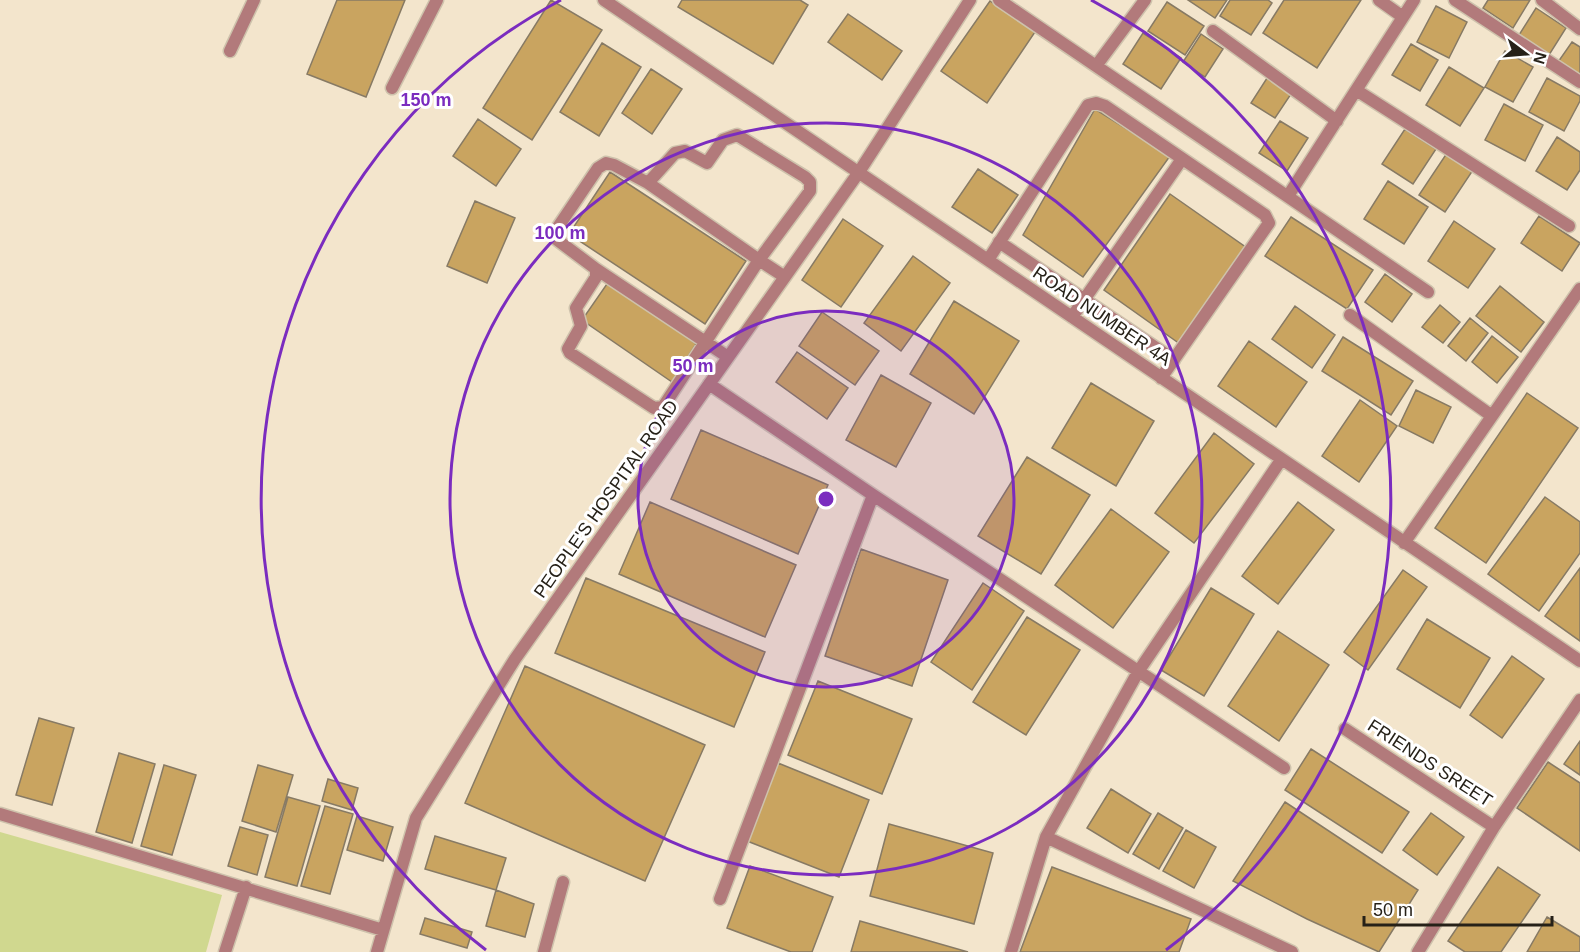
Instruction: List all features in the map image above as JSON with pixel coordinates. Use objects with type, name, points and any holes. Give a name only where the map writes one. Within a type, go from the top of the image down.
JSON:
[{"type":"street","points":[[230,51],[254,0]]},
{"type":"street","points":[[392,88],[437,0]]},
{"type":"street","name":"ROAD NUMBER 4A","points":[[604,0],[1580,661]]},
{"type":"street","name":"PEOPLE'S HOSPITAL ROAD","points":[[377,952],[416,818],[515,658],[859,172],[970,0]]},
{"type":"street","points":[[999,0],[1428,292]]},
{"type":"street","points":[[1095,66],[1145,0]]},
{"type":"street","points":[[1379,0],[1403,17]]},
{"type":"street","points":[[1288,196],[1414,0]]},
{"type":"street","points":[[1455,0],[1580,82]]},
{"type":"street","points":[[1542,0],[1580,29]]},
{"type":"street","points":[[1213,31],[1337,121]]},
{"type":"street","points":[[1356,90],[1569,226]]},
{"type":"street","points":[[988,260],[1088,105],[1096,103],[1105,106],[1265,215],[1269,223],[1161,378]]},
{"type":"street","points":[[596,270],[596,277],[576,308],[581,326],[568,349],[570,353],[589,366],[658,409],[663,407],[759,260],[810,191],[810,182],[805,177],[737,135],[723,140],[707,163],[685,151],[675,153],[648,183]]},
{"type":"street","points":[[1072,317],[1182,159]]},
{"type":"street","points":[[728,357],[596,270],[556,239],[555,230],[598,168],[606,163],[614,165],[648,183],[785,277]]},
{"type":"street","points":[[999,242],[1174,360]]},
{"type":"street","points":[[1404,543],[1580,289]]},
{"type":"street","points":[[1350,315],[1492,416]]},
{"type":"street","points":[[710,384],[1284,768]]},
{"type":"street","points":[[1011,952],[1046,837],[1138,672],[1281,460]]},
{"type":"street","points":[[720,898],[873,495]]},
{"type":"street","points":[[1418,952],[1494,827],[1580,700]]},
{"type":"street","name":"FRIENDS SREET","points":[[1345,729],[1494,827]]},
{"type":"street","points":[[0,814],[383,930]]},
{"type":"street","points":[[1046,837],[1292,952]]},
{"type":"street","points":[[544,952],[563,882]]},
{"type":"street","points":[[225,952],[246,887]]},
{"type":"green space","points":[[0,832],[222,895],[206,952],[0,952]]},
{"type":"building","points":[[337,0],[405,0],[366,97],[307,74]]},
{"type":"building","points":[[551,0],[602,30],[532,140],[483,108]]},
{"type":"building","points":[[682,0],[800,0],[808,5],[773,64],[678,7]]},
{"type":"building","points":[[1188,0],[1227,0],[1215,18]]},
{"type":"building","points":[[1230,0],[1268,0],[1272,3],[1251,35],[1220,16]]},
{"type":"building","points":[[1284,0],[1361,0],[1317,68],[1263,33]]},
{"type":"building","points":[[1488,0],[1530,0],[1513,28],[1483,8]]},
{"type":"building","points":[[990,1],[1035,32],[987,103],[941,71]]},
{"type":"building","points":[[1167,2],[1204,26],[1185,55],[1148,31]]},
{"type":"building","points":[[1436,6],[1467,22],[1449,58],[1417,42]]},
{"type":"building","points":[[1536,8],[1566,28],[1549,55],[1519,35]]},
{"type":"building","points":[[848,14],[902,51],[882,80],[828,42]]},
{"type":"building","points":[[1143,33],[1181,58],[1161,89],[1123,64]]},
{"type":"building","points":[[1201,34],[1223,49],[1205,77],[1183,62]]},
{"type":"building","points":[[1572,42],[1580,47],[1580,77],[1558,62]]},
{"type":"building","points":[[602,43],[641,67],[599,136],[560,112]]},
{"type":"building","points":[[1411,44],[1438,60],[1420,91],[1392,75]]},
{"type":"building","points":[[1505,51],[1533,67],[1513,102],[1485,87]]},
{"type":"building","points":[[1449,67],[1484,88],[1460,126],[1426,105]]},
{"type":"building","points":[[651,69],[682,89],[652,134],[622,113]]},
{"type":"building","points":[[1269,75],[1293,91],[1275,118],[1251,103]]},
{"type":"building","points":[[1547,78],[1580,96],[1580,101],[1564,131],[1529,112]]},
{"type":"building","points":[[1504,104],[1543,125],[1525,161],[1485,140]]},
{"type":"building","points":[[1095,109],[1170,156],[1083,277],[1023,235]]},
{"type":"building","points":[[478,119],[521,149],[496,186],[453,156]]},
{"type":"building","points":[[1280,121],[1308,138],[1287,171],[1259,153]]},
{"type":"building","points":[[1405,129],[1436,149],[1413,184],[1382,164]]},
{"type":"building","points":[[1557,137],[1580,152],[1580,170],[1567,190],[1536,171]]},
{"type":"building","points":[[1447,153],[1473,170],[1445,212],[1419,195]]},
{"type":"building","points":[[978,169],[1018,195],[992,233],[952,207]]},
{"type":"building","points":[[610,172],[746,261],[705,324],[569,234]]},
{"type":"building","points":[[1388,181],[1428,207],[1404,244],[1364,219]]},
{"type":"building","points":[[1170,194],[1247,248],[1180,344],[1104,290]]},
{"type":"building","points":[[475,201],[515,218],[487,283],[447,266]]},
{"type":"building","points":[[1539,216],[1580,243],[1562,271],[1521,243]]},
{"type":"building","points":[[1291,217],[1373,270],[1347,309],[1265,256]]},
{"type":"building","points":[[843,219],[883,246],[841,307],[802,280]]},
{"type":"building","points":[[1454,221],[1495,249],[1468,288],[1428,261]]},
{"type":"building","points":[[913,256],[950,283],[901,351],[864,323]]},
{"type":"building","points":[[1385,274],[1412,294],[1392,322],[1365,302]]},
{"type":"building","points":[[609,281],[696,344],[672,382],[582,320]]},
{"type":"building","points":[[1500,286],[1544,322],[1521,352],[1476,316]]},
{"type":"building","points":[[954,301],[1019,341],[974,414],[910,374]]},
{"type":"building","points":[[1440,305],[1460,322],[1443,343],[1422,327]]},
{"type":"building","points":[[1295,306],[1335,335],[1312,368],[1272,339]]},
{"type":"building","points":[[822,312],[879,351],[855,385],[799,346]]},
{"type":"building","points":[[1470,318],[1488,333],[1466,361],[1448,346]]},
{"type":"building","points":[[1492,336],[1518,357],[1497,383],[1472,362]]},
{"type":"building","points":[[1343,337],[1413,381],[1391,415],[1322,371]]},
{"type":"building","points":[[1249,341],[1307,382],[1276,427],[1218,386]]},
{"type":"building","points":[[797,352],[848,388],[827,419],[776,382]]},
{"type":"building","points":[[881,375],[931,403],[896,467],[846,440]]},
{"type":"building","points":[[1091,383],[1154,421],[1116,486],[1052,448]]},
{"type":"building","points":[[1416,390],[1451,407],[1433,443],[1399,426]]},
{"type":"building","points":[[1527,393],[1578,428],[1486,563],[1435,528]]},
{"type":"building","points":[[1360,400],[1397,426],[1359,482],[1322,456]]},
{"type":"building","points":[[701,430],[828,485],[798,554],[671,499]]},
{"type":"building","points":[[1214,433],[1254,464],[1194,543],[1155,513]]},
{"type":"building","points":[[1027,457],[1090,495],[1041,574],[978,536]]},
{"type":"building","points":[[1545,497],[1580,522],[1580,553],[1539,611],[1488,574]]},
{"type":"building","points":[[650,502],[796,565],[765,637],[619,574]]},
{"type":"building","points":[[1298,502],[1334,530],[1278,604],[1242,576]]},
{"type":"building","points":[[1111,509],[1169,552],[1113,628],[1055,585]]},
{"type":"building","points":[[861,549],[948,580],[912,686],[825,656]]},
{"type":"building","points":[[1580,568],[1580,641],[1545,616]]},
{"type":"building","points":[[1403,570],[1427,587],[1368,670],[1344,652]]},
{"type":"building","points":[[586,578],[765,652],[734,727],[555,653]]},
{"type":"building","points":[[983,583],[1024,611],[972,690],[931,662]]},
{"type":"building","points":[[1211,588],[1254,614],[1204,696],[1161,670]]},
{"type":"building","points":[[1027,617],[1080,650],[1026,735],[973,702]]},
{"type":"building","points":[[1427,619],[1490,658],[1460,708],[1397,669]]},
{"type":"building","points":[[1278,631],[1329,665],[1279,741],[1228,706]]},
{"type":"building","points":[[1512,656],[1544,679],[1502,738],[1470,715]]},
{"type":"building","points":[[525,666],[705,745],[645,881],[465,803]]},
{"type":"building","points":[[818,681],[912,719],[882,794],[788,755]]},
{"type":"building","points":[[39,718],[74,728],[52,805],[16,795]]},
{"type":"building","points":[[1580,741],[1580,775],[1564,764]]},
{"type":"building","points":[[1311,749],[1409,812],[1382,853],[1285,790]]},
{"type":"building","points":[[119,753],[155,764],[132,843],[96,832]]},
{"type":"building","points":[[1548,762],[1580,783],[1580,851],[1517,808]]},
{"type":"building","points":[[778,763],[869,800],[839,877],[747,841]]},
{"type":"building","points":[[164,765],[196,775],[172,855],[141,846]]},
{"type":"building","points":[[258,765],[293,775],[276,832],[242,821]]},
{"type":"building","points":[[328,779],[358,788],[352,810],[322,801]]},
{"type":"building","points":[[1111,789],[1151,814],[1128,853],[1087,828]]},
{"type":"building","points":[[288,797],[320,806],[297,886],[265,877]]},
{"type":"building","points":[[1285,802],[1418,890],[1379,952],[1307,919],[1233,881]]},
{"type":"building","points":[[325,806],[353,814],[330,894],[301,886]]},
{"type":"building","points":[[1158,813],[1183,828],[1159,869],[1133,854]]},
{"type":"building","points":[[1431,813],[1464,837],[1437,875],[1403,850]]},
{"type":"building","points":[[357,816],[393,827],[383,861],[347,850]]},
{"type":"building","points":[[889,824],[993,853],[974,924],[870,896]]},
{"type":"building","points":[[240,827],[268,835],[257,875],[228,866]]},
{"type":"building","points":[[1186,830],[1216,847],[1194,888],[1163,871]]},
{"type":"building","points":[[435,836],[506,858],[496,890],[425,869]]},
{"type":"building","points":[[750,866],[833,897],[812,952],[791,952],[727,928]]},
{"type":"building","points":[[1052,867],[1191,919],[1179,952],[1020,952]]},
{"type":"building","points":[[1498,867],[1540,895],[1501,952],[1465,952],[1448,941]]},
{"type":"building","points":[[496,890],[534,904],[525,937],[486,926]]},
{"type":"building","points":[[1547,917],[1580,937],[1580,952],[1527,952]]},
{"type":"building","points":[[425,918],[472,932],[467,948],[420,934]]},
{"type":"building","points":[[860,921],[968,952],[851,952]]}]
